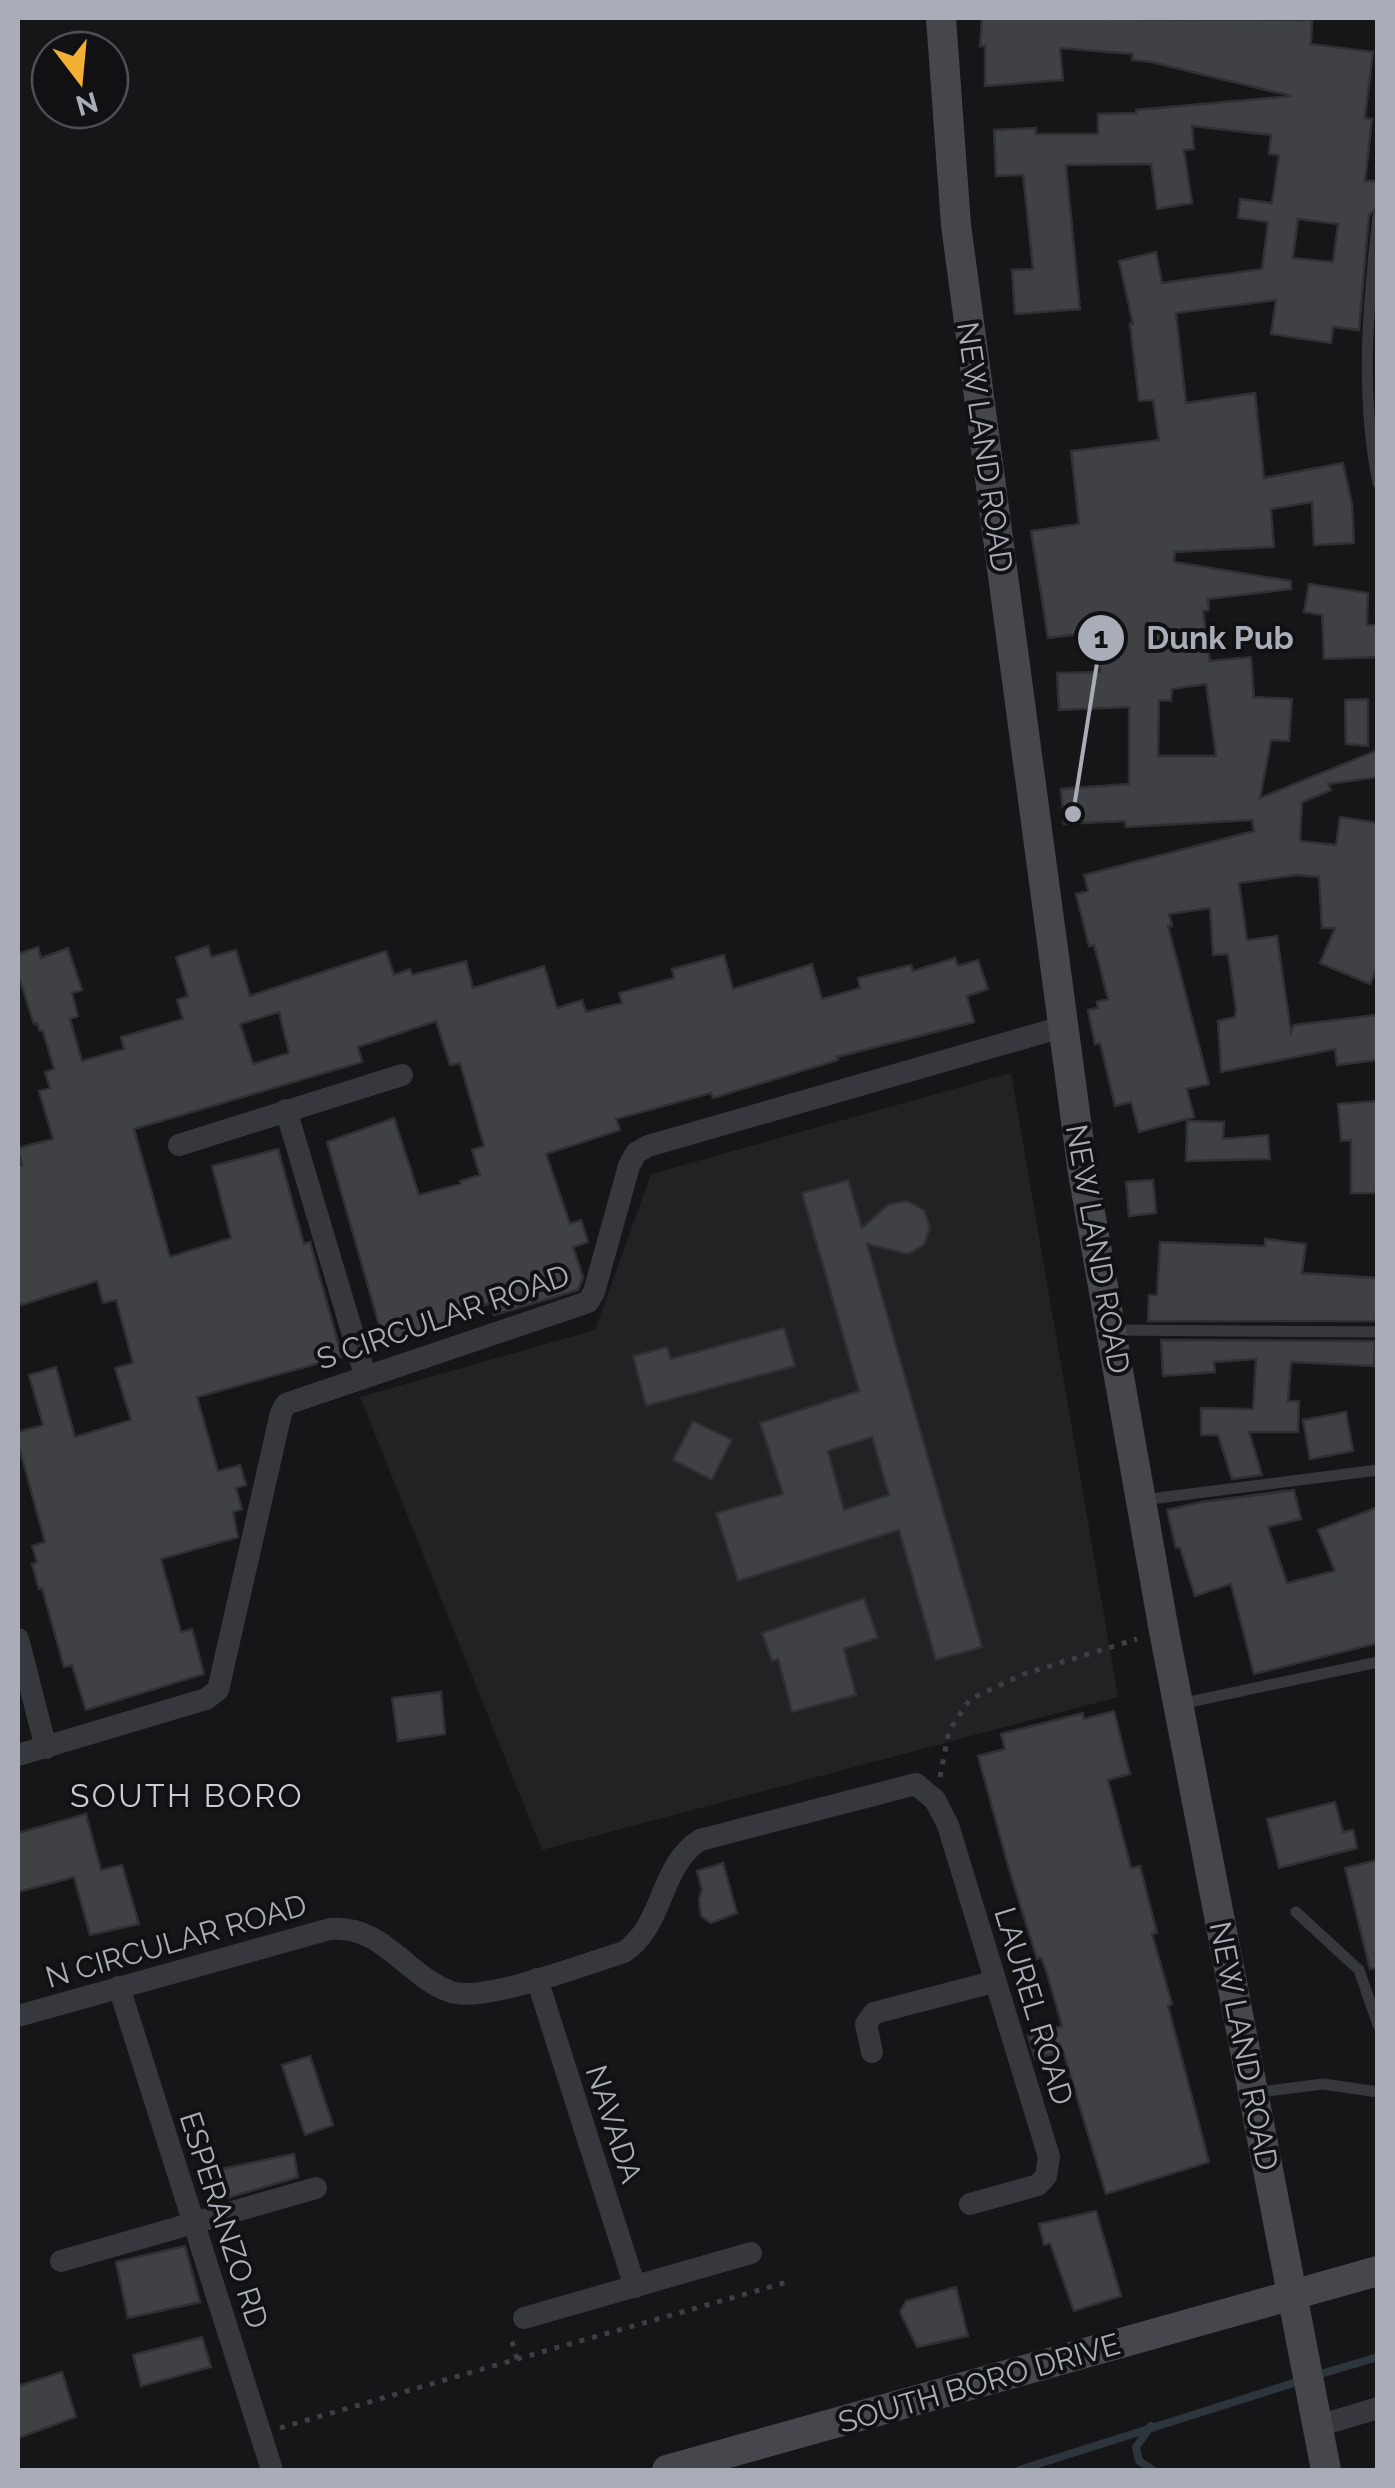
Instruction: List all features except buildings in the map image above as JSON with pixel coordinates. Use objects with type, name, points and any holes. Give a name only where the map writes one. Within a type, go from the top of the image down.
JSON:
[{"type":"street","name":"NEW LAND ROAD","points":[[942,18],[956,225],[1082,1172],[1164,1632],[1326,2470]]},
{"type":"street","name":"S CIRCULAR ROAD","points":[[18,1755],[206,1699],[218,1690],[286,1404],[588,1302],[636,1153],[648,1146],[1062,1027]]},
{"type":"street","points":[[179,1145],[402,1075]]},
{"type":"street","points":[[286,1110],[365,1375]]},
{"type":"street","points":[[18,1639],[46,1748]]},
{"type":"street","name":"LAUREL ROAD","points":[[916,1784],[935,1800],[948,1824],[1049,2157],[1049,2168],[1038,2185],[970,2204]]},
{"type":"street","name":"N CIRCULAR ROAD","points":[[18,2016],[330,1929],[351,1927],[454,1993],[473,1994],[537,1979],[624,1952],[636,1944],[647,1931],[678,1858],[700,1840],[916,1784]]},
{"type":"street","name":"NAVADA","points":[[537,1979],[635,2286]]},
{"type":"street","points":[[872,2052],[866,2031],[868,2018],[874,2013],[994,1982]]},
{"type":"street","name":"ESPERANZO RD","points":[[119,1987],[272,2470]]},
{"type":"street","points":[[61,2261],[316,2188]]},
{"type":"street","points":[[524,2318],[751,2253]]},
{"type":"street","name":"SOUTH BORO DRIVE","points":[[667,2470],[1378,2270]]},
{"type":"street","points":[[1316,2414],[1378,2408]]},
{"type":"lane","points":[[1378,216],[1366,330],[1371,449],[1378,483]]},
{"type":"lane","points":[[1111,1330],[1378,1332]]},
{"type":"lane","points":[[1142,1500],[1378,1470]]},
{"type":"lane","points":[[1180,1704],[1378,1662]]},
{"type":"lane","points":[[1296,1912],[1359,1970],[1378,2024]]},
{"type":"lane","points":[[1253,2094],[1324,2084],[1378,2092]]},
{"type":"path","points":[[935,1800],[949,1731],[970,1699],[1024,1674],[1164,1632]]},
{"type":"path","points":[[262,2434],[790,2281]]},
{"type":"path","points":[[517,2360],[507,2324],[524,2318]]},
{"type":"shaded area","points":[[1011,1073],[1118,1697],[542,1850],[360,1397],[595,1330],[651,1174]]},
{"type":"waterway","points":[[1314,2376],[1378,2357]]},
{"type":"waterway","points":[[1019,2470],[1300,2381]]},
{"type":"waterway","points":[[1151,2426],[1136,2447],[1139,2461],[1153,2470]]},
{"type":"place","name":"Dunk Pub","points":[[1073,814]]},
{"type":"district","name":"SOUTH BORO","points":[[187,1795]]}]
